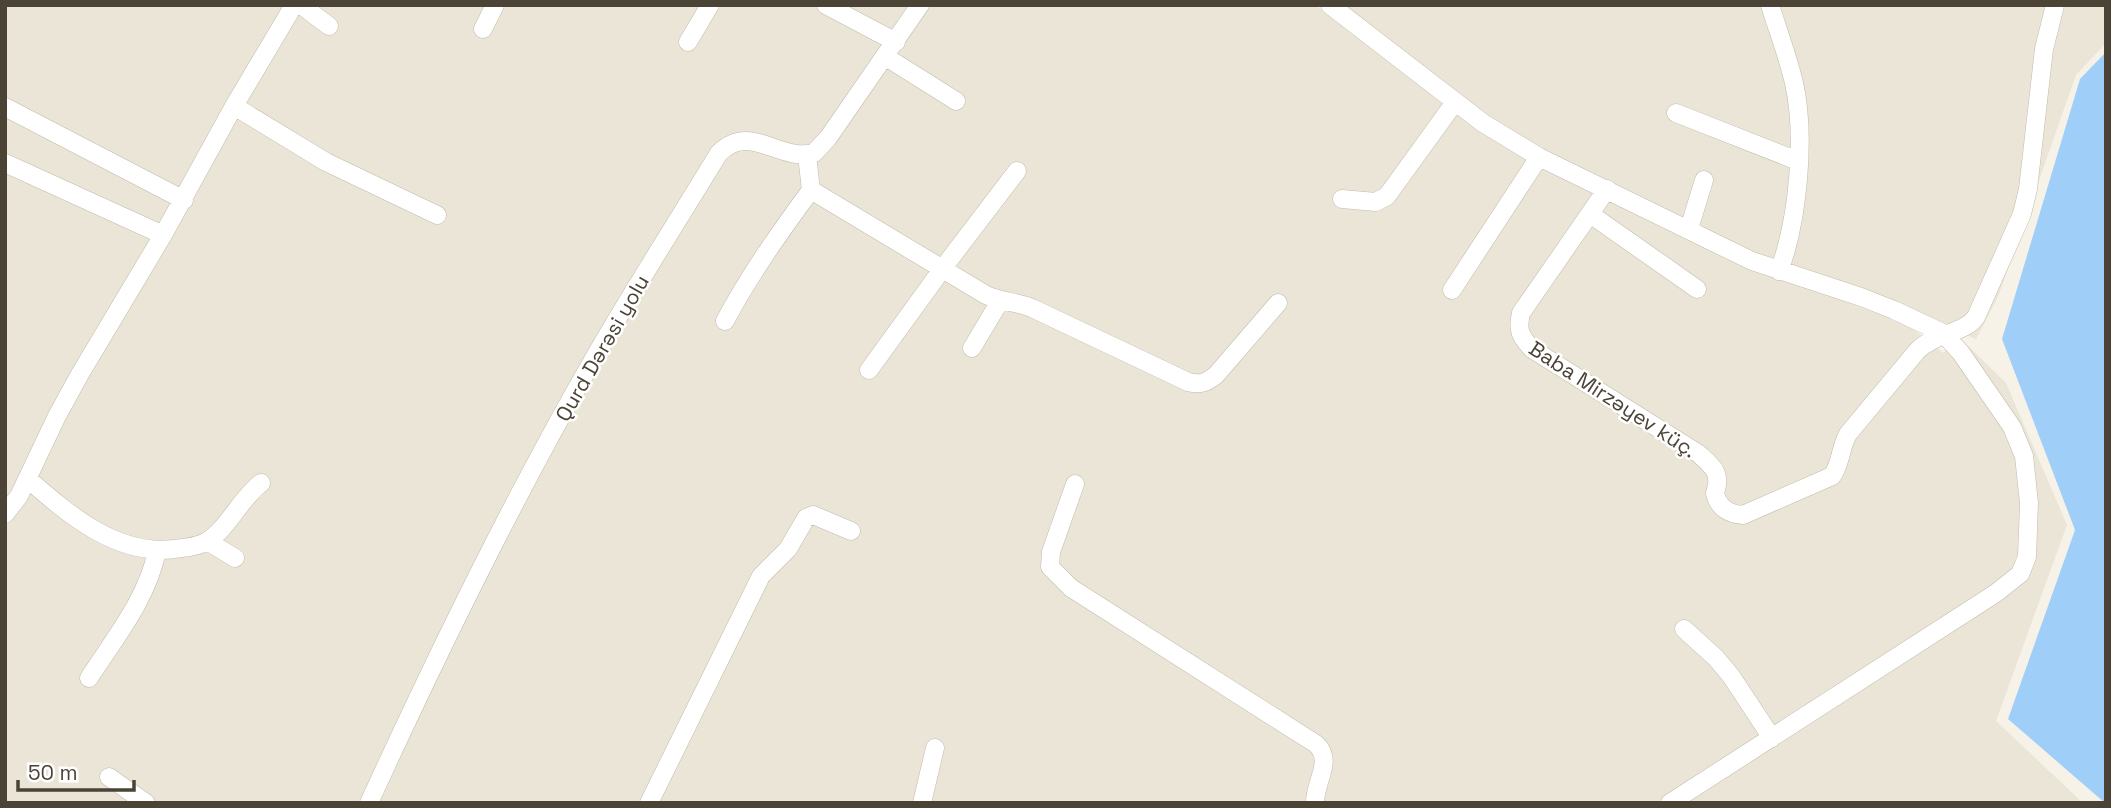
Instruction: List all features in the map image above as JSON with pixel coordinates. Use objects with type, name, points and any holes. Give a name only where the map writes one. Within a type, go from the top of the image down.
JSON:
[{"type":"street","points":[[5,514],[28,479],[57,416],[184,200],[234,106],[294,5]]},
{"type":"street","points":[[302,5],[329,26]]},
{"type":"street","points":[[483,29],[495,5]]},
{"type":"street","points":[[688,41],[710,5]]},
{"type":"street","points":[[826,5],[891,49],[956,101]]},
{"type":"street","points":[[725,321],[750,277],[811,190],[807,155],[820,148],[920,5]]},
{"type":"street","points":[[1330,5],[1483,123],[1539,157],[1752,261],[1861,297],[1943,333],[1961,353],[2012,428],[2024,456],[2029,503],[2026,557],[2020,574],[1996,593],[1772,738],[1682,800]]},
{"type":"street","points":[[1770,5],[1794,83],[1797,104],[1798,161],[1790,237],[1779,271]]},
{"type":"street","name":"Baba Mirzəyev küç.","points":[[1608,189],[1521,313],[1518,327],[1521,337],[1532,349],[1699,454],[1717,473],[1719,482],[1715,493],[1722,508],[1732,514],[1743,515],[1832,476],[1837,469],[1843,443],[1926,341],[1971,324],[1976,317],[2022,214],[2028,189],[2044,49],[2055,5]]},
{"type":"street","points":[[1342,199],[1376,202],[1387,196],[1455,102]]},
{"type":"street","points":[[234,106],[326,162],[437,215]]},
{"type":"street","points":[[5,107],[184,200]]},
{"type":"street","points":[[1676,113],[1798,161]]},
{"type":"street","name":"Qurd Dərəsi yolu","points":[[369,803],[453,628],[551,436],[597,353],[719,153],[728,145],[749,140],[794,154],[807,155]]},
{"type":"street","points":[[1452,290],[1539,157]]},
{"type":"street","points":[[5,163],[163,235]]},
{"type":"street","points":[[869,370],[1017,171]]},
{"type":"street","points":[[1689,229],[1704,180]]},
{"type":"street","points":[[811,190],[1000,301],[1020,303],[1032,308],[1188,382],[1208,382],[1216,375],[1278,303]]},
{"type":"street","points":[[1590,214],[1697,289]]},
{"type":"street","points":[[972,348],[1000,301]]},
{"type":"street","points":[[28,479],[74,517],[97,531],[134,548],[157,551],[188,548],[207,541],[218,532],[247,494],[261,483]]},
{"type":"street","points":[[1075,484],[1051,552],[1050,567],[1071,588],[1324,751],[1326,760],[1319,778],[1315,803]]},
{"type":"street","points":[[649,803],[761,576],[788,549],[806,518],[813,515],[851,531]]},
{"type":"street","points":[[207,541],[235,558]]},
{"type":"street","points":[[89,678],[144,591],[157,551]]},
{"type":"street","points":[[1684,629],[1716,658],[1731,676],[1772,738]]},
{"type":"street","points":[[922,803],[935,748]]},
{"type":"street","points":[[109,777],[146,803]]},
{"type":"shaded area","points":[[5,5],[1315,5],[1426,87],[1746,266],[1884,316],[1913,329],[1943,353],[1960,338],[2006,383],[2067,525],[1996,721],[2083,803],[5,803]]},
{"type":"shaded area","points":[[1344,5],[2106,5],[2106,43],[2076,75],[1998,297],[1976,339],[1891,302],[1752,254],[1631,191],[1559,159],[1502,126]]},
{"type":"water","points":[[2106,52],[2105,803],[2008,719],[2075,530],[2002,339],[2080,79]]}]
